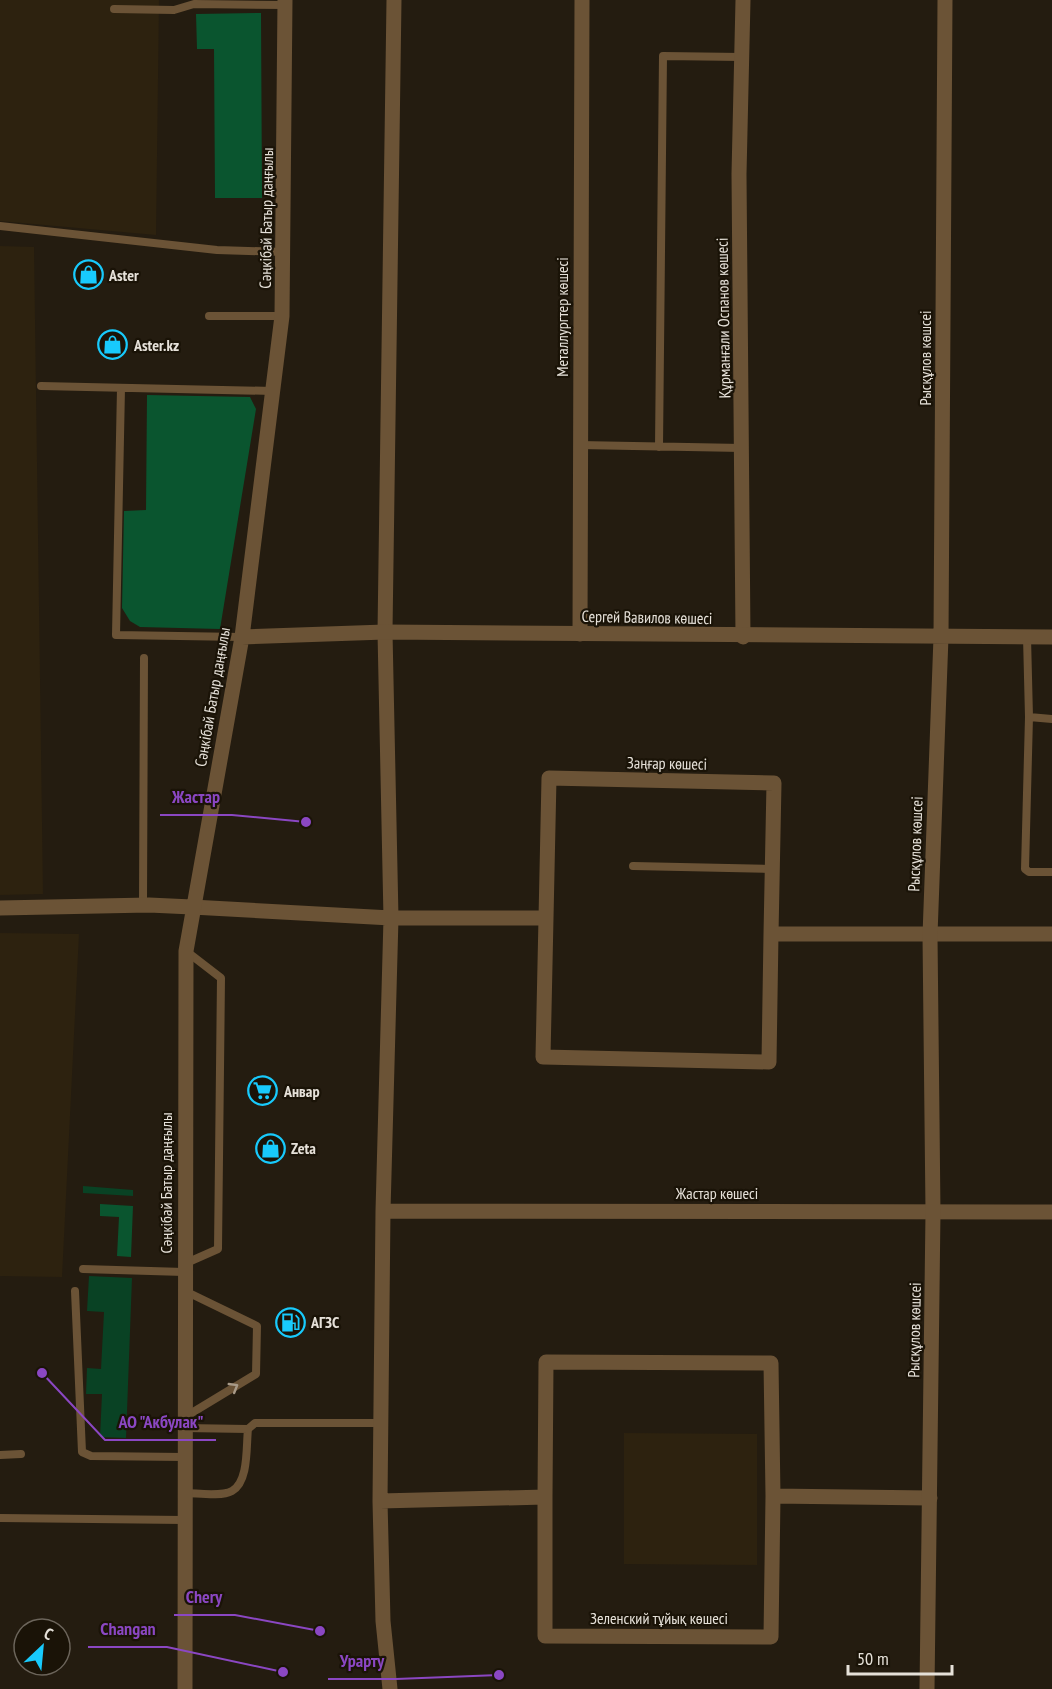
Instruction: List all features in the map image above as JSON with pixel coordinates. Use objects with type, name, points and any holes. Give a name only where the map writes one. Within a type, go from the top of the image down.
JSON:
[{"type":"street","points":[[390,1689],[383,1621],[380,1501],[383,1211],[391,918],[385,632],[394,0]]},
{"type":"street","name":"Металлургтер көшесі","points":[[580,634],[582,0]]},
{"type":"street","name":"Құрманғали Оспанов көшесі","points":[[742,637],[739,174],[743,0]]},
{"type":"street","name":"Рысқұлов көшсеі","points":[[927,1689],[933,1212],[930,935],[941,637],[945,0]]},
{"type":"street","name":"Сәңкібай Батыр даңғылы","points":[[185,1689],[186,951],[192,907],[242,637],[282,316],[285,2]]},
{"type":"street","name":"Сергей Вавилов көшесі","points":[[242,637],[385,632],[742,637],[1052,637]]},
{"type":"street","name":"Заңғар көшесі","points":[[549,778],[774,783],[769,1062],[543,1057],[546,918],[549,778]]},
{"type":"street","points":[[0,908],[143,905],[391,918],[546,918]]},
{"type":"street","points":[[771,934],[1052,934]]},
{"type":"street","name":"Жастар көшесі","points":[[383,1211],[1052,1212]]},
{"type":"street","name":"Зеленский тұйық көшесі","points":[[546,1362],[771,1363],[771,1637],[545,1636],[545,1497],[546,1362]]},
{"type":"street","points":[[772,1496],[930,1498]]},
{"type":"street","points":[[380,1501],[545,1497]]},
{"type":"lane","points":[[114,9],[174,10],[194,4],[285,2]]},
{"type":"lane","points":[[659,447],[663,56],[742,57]]},
{"type":"lane","points":[[0,226],[217,250],[284,252]]},
{"type":"lane","points":[[209,316],[282,316]]},
{"type":"lane","points":[[41,386],[273,392]]},
{"type":"lane","points":[[121,388],[116,635],[242,637]]},
{"type":"lane","points":[[579,445],[742,448]]},
{"type":"lane","points":[[1028,637],[1029,717],[1025,869],[1029,872],[1052,872]]},
{"type":"lane","points":[[143,905],[144,658]]},
{"type":"lane","points":[[1029,717],[1052,718]]},
{"type":"lane","points":[[633,866],[772,869]]},
{"type":"lane","points":[[83,1269],[184,1268],[218,1250],[221,978],[186,951]]},
{"type":"lane","points":[[75,1291],[82,1452],[91,1456],[184,1457]]},
{"type":"lane","points":[[184,1291],[257,1326],[257,1336],[256,1374],[184,1423]]},
{"type":"lane","points":[[184,1423],[248,1429]]},
{"type":"lane","points":[[184,1493],[231,1492],[243,1475],[248,1429],[255,1423],[381,1423]]},
{"type":"lane","points":[[0,1455],[21,1454]]},
{"type":"lane","points":[[0,1518],[184,1520]]},
{"type":"shaded area","points":[[0,0],[159,0],[156,235],[0,221]]},
{"type":"shaded area","points":[[0,246],[34,247],[43,894],[0,895]]},
{"type":"shaded area","points":[[0,933],[79,934],[62,1277],[0,1276]]},
{"type":"shaded area","points":[[624,1433],[757,1434],[757,1565],[624,1564]]},
{"type":"green space","points":[[261,13],[262,198],[215,198],[214,49],[197,49],[196,14]]},
{"type":"green space","points":[[147,395],[250,397],[256,409],[220,629],[140,627],[130,621],[122,608],[124,511],[146,510]]},
{"type":"green space","points":[[83,1186],[133,1190],[133,1196],[83,1193]]},
{"type":"green space","points":[[100,1204],[133,1206],[131,1257],[117,1256],[119,1217],[100,1216]]},
{"type":"green space","points":[[89,1276],[132,1278],[126,1438],[100,1437],[102,1394],[86,1394],[87,1368],[101,1369],[104,1312],[87,1311]]},
{"type":"place","name":"Aster","points":[[88,275]]},
{"type":"place","name":"Aster.kz","points":[[113,345]]},
{"type":"place","name":"Жастар","points":[[306,822]]},
{"type":"place","name":"Анвар","points":[[263,1091]]},
{"type":"place","name":"Zeta","points":[[270,1148]]},
{"type":"place","name":"АГЗС","points":[[290,1322]]},
{"type":"place","name":"АО \"Акбулак\"","points":[[42,1373]]},
{"type":"place","name":"Chery","points":[[320,1631]]},
{"type":"place","name":"Changan","points":[[283,1672]]},
{"type":"place","name":"Урарту","points":[[499,1675]]}]
